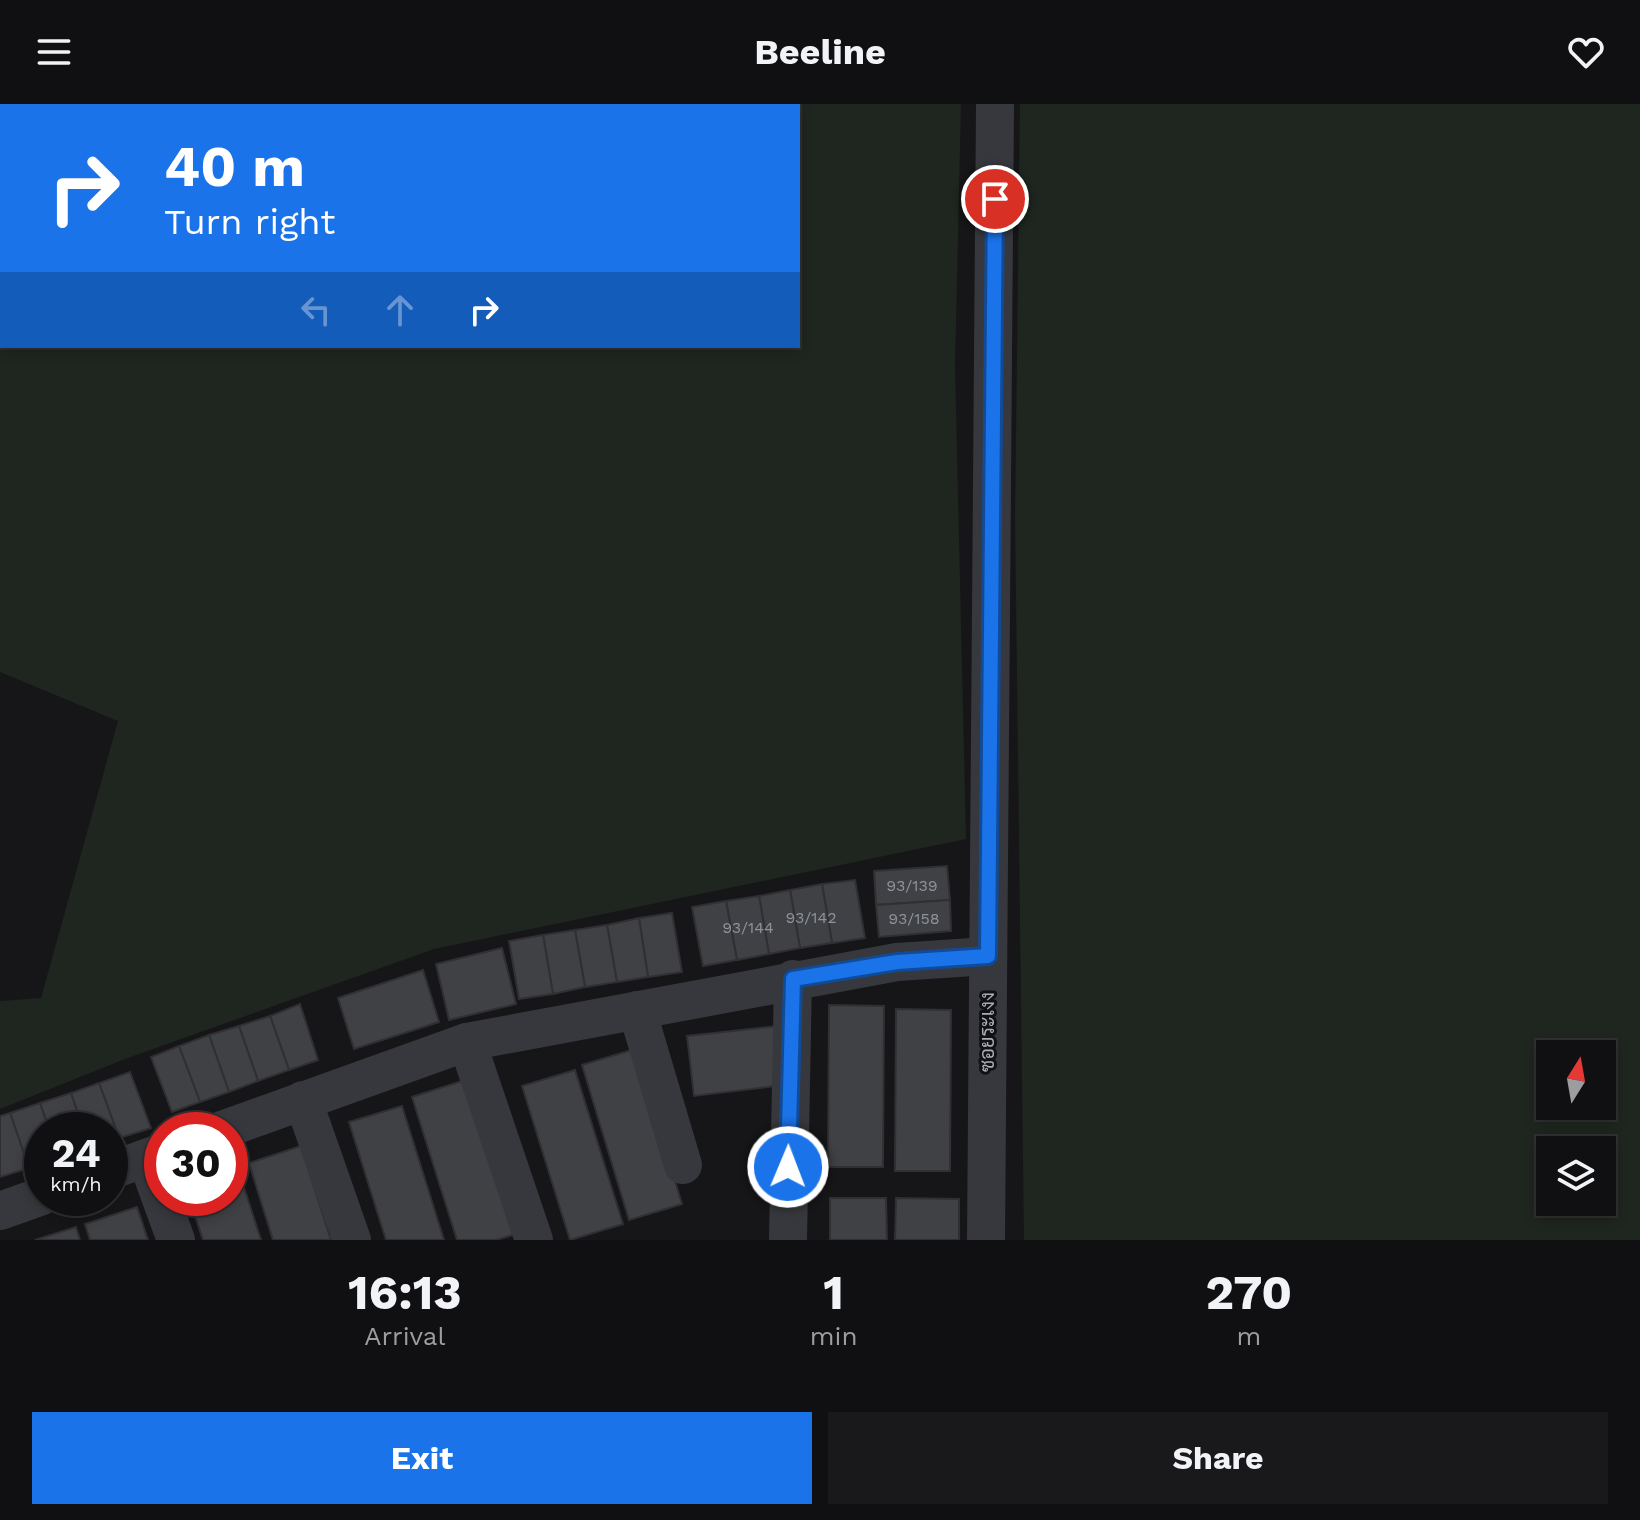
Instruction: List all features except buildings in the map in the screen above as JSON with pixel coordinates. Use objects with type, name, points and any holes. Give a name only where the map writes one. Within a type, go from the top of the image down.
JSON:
[{"type":"street","name":"ซอยระเงง","points":[[986,1240],[995,104]]},
{"type":"street","points":[[248,1120],[467,1042],[793,979],[897,962],[988,956]]},
{"type":"street","points":[[788,1240],[793,979]]},
{"type":"street","points":[[637,1010],[683,1165]]},
{"type":"street","points":[[467,1042],[534,1240]]},
{"type":"street","points":[[303,1100],[352,1240]]},
{"type":"street","points":[[0,1211],[24,1202]]},
{"type":"street","points":[[170,1216],[176,1240]]},
{"type":"shaded area","points":[[800,104],[961,104],[955,367],[966,839],[434,949],[125,1059],[0,1109],[0,1001],[41,998],[118,721],[0,672],[0,348],[800,348]]},
{"type":"shaded area","points":[[1020,104],[1640,104],[1640,1240],[1024,1240],[1015,519]]},
{"type":"route","points":[[788,1167],[793,979],[897,962],[988,956],[995,199]]}]
